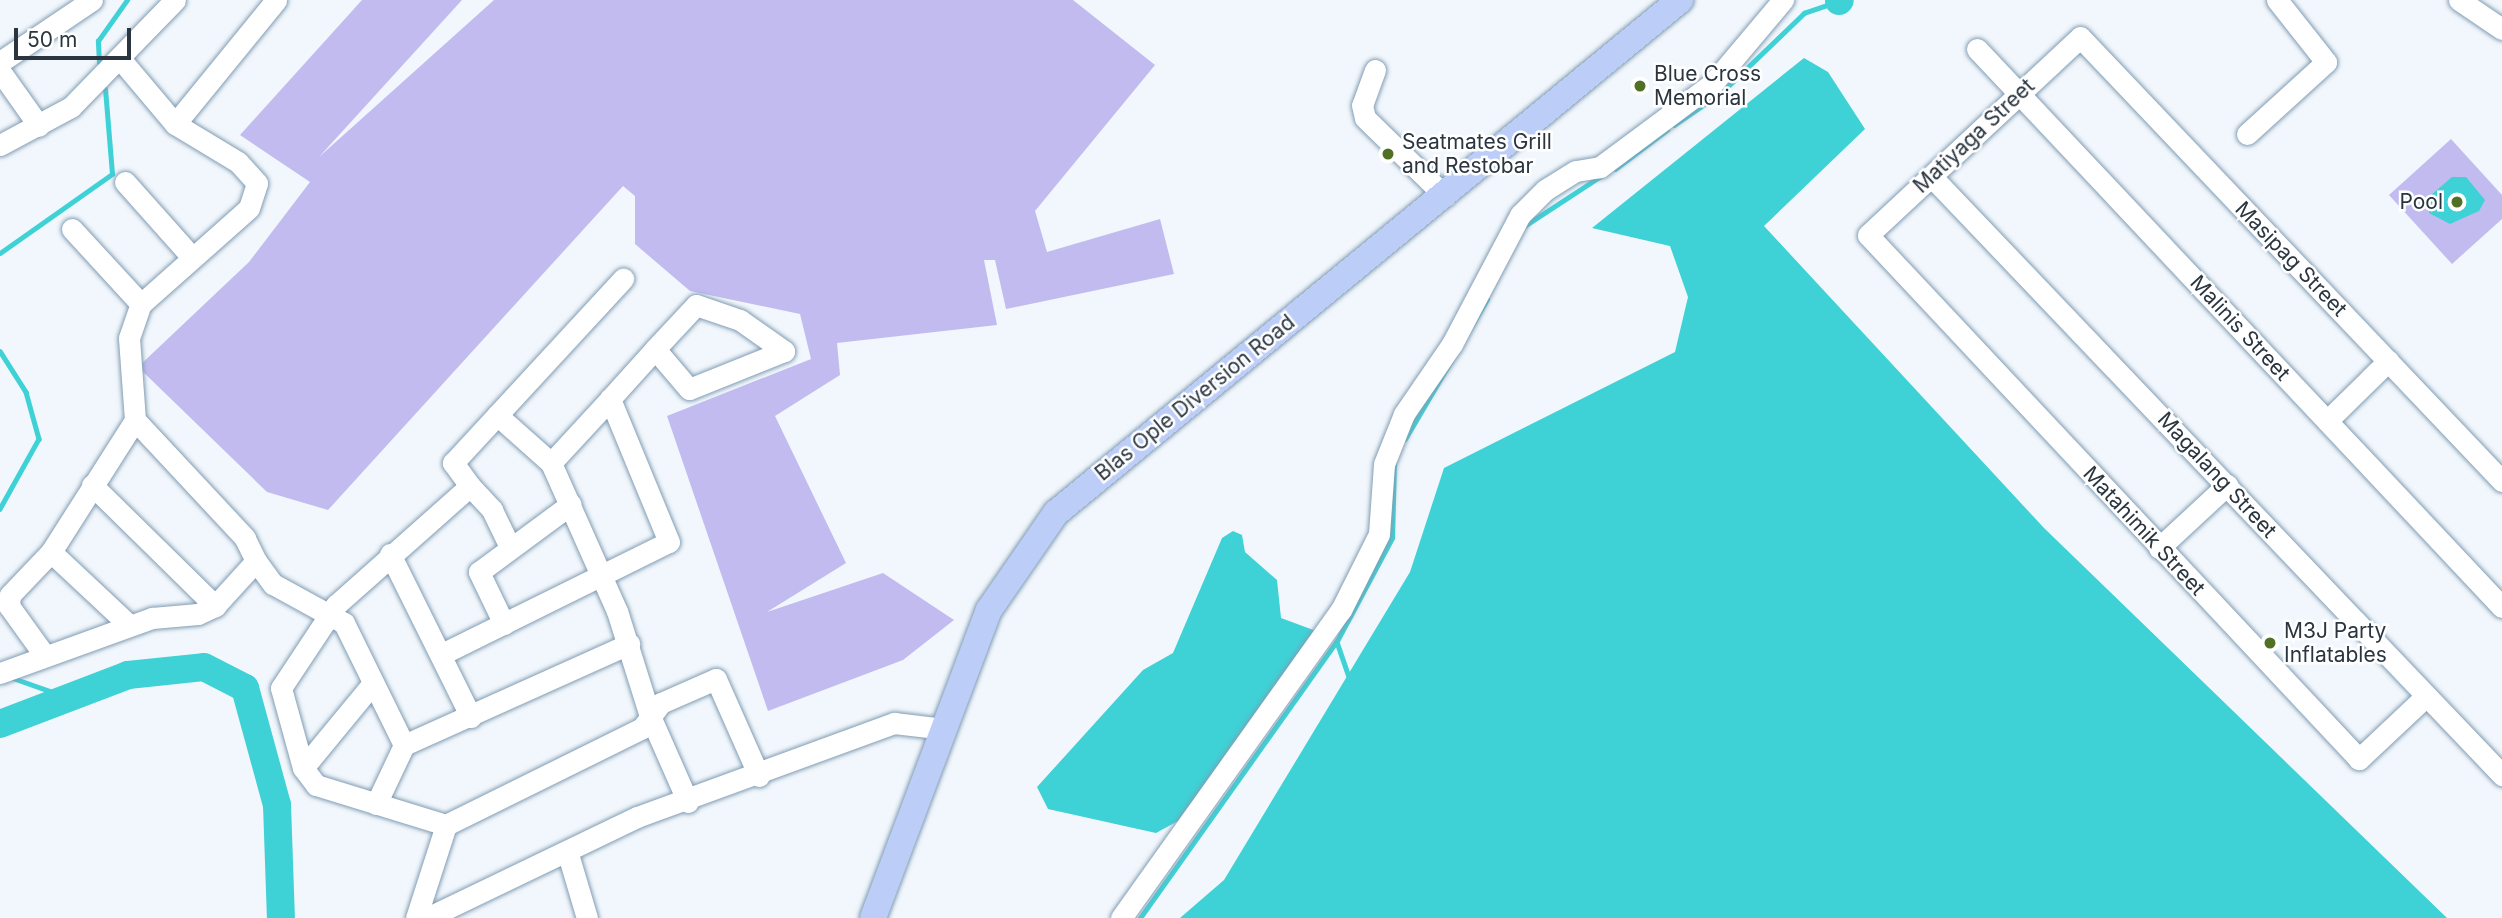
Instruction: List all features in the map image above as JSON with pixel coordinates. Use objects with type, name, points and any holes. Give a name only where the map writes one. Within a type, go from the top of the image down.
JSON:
[{"type":"main road","name":"Blas Ople Diversion Road","points":[[873,918],[989,610],[1056,513],[1445,196],[1680,0]]},
{"type":"street","points":[[0,62],[92,0]]},
{"type":"street","points":[[0,145],[71,107],[122,61],[176,0]]},
{"type":"street","points":[[175,124],[276,0]]},
{"type":"street","points":[[1121,918],[1341,610],[1380,534],[1384,464],[1404,414],[1452,344],[1520,215],[1545,190],[1576,171],[1600,167],[1713,83],[1783,0]]},
{"type":"street","points":[[2247,134],[2326,62],[2277,0]]},
{"type":"street","points":[[2459,0],[2502,29]]},
{"type":"street","name":"Matiyaga Street","points":[[1868,234],[2080,37]]},
{"type":"street","name":"Masipag Street","points":[[2080,37],[2502,481]]},
{"type":"street","name":"Malinis Street","points":[[1977,49],[2502,607]]},
{"type":"street","points":[[46,656],[9,606],[10,594],[51,552],[135,420],[129,338],[141,304],[191,256],[248,208],[257,183],[238,162],[175,124],[122,61]]},
{"type":"street","points":[[1375,70],[1362,105],[1366,118],[1445,196]]},
{"type":"street","points":[[0,71],[39,126]]},
{"type":"street","name":"Magalang Street","points":[[1931,176],[2502,775]]},
{"type":"street","points":[[125,182],[191,256]]},
{"type":"street","points":[[72,229],[141,304]]},
{"type":"street","name":"Matahimik Street","points":[[1868,234],[2359,760],[2425,697]]},
{"type":"street","points":[[510,547],[492,510],[453,463],[623,279]]},
{"type":"street","points":[[551,463],[655,349],[696,305],[740,320],[784,351],[689,389],[655,349]]},
{"type":"street","points":[[2327,421],[2388,361]]},
{"type":"street","points":[[442,654],[669,542],[610,399]]},
{"type":"street","points":[[497,415],[551,463],[571,503],[629,644],[650,716],[688,802]]},
{"type":"street","points":[[135,420],[245,537],[256,561],[282,589],[334,613],[404,745]]},
{"type":"street","points":[[92,485],[215,606]]},
{"type":"street","points":[[2160,548],[2227,485]]},
{"type":"street","points":[[470,486],[390,554],[334,613],[281,688],[303,768],[316,785],[446,825],[642,728],[661,704],[716,680],[759,776]]},
{"type":"street","points":[[504,624],[479,572],[571,503]]},
{"type":"street","points":[[51,552],[128,625]]},
{"type":"street","points":[[390,554],[471,717]]},
{"type":"street","points":[[0,673],[128,625],[215,606],[256,561]]},
{"type":"street","points":[[376,804],[404,745],[629,644]]},
{"type":"street","points":[[303,768],[373,683]]},
{"type":"street","points":[[427,918],[568,854],[637,817],[688,802],[894,723],[944,730]]},
{"type":"street","points":[[416,918],[446,825]]},
{"type":"street","points":[[568,854],[587,918]]},
{"type":"shaded area","points":[[362,0],[462,0],[319,157],[494,0],[1073,0],[1155,65],[1035,211],[1047,252],[1160,219],[1174,274],[1006,309],[995,260],[984,260],[997,325],[837,343],[840,375],[775,416],[846,563],[767,612],[883,573],[954,620],[903,660],[768,711],[667,416],[811,359],[800,314],[690,291],[635,244],[635,196],[623,186],[328,510],[267,492],[138,367],[249,262],[310,182],[240,135]]},
{"type":"shaded area","points":[[2451,139],[2502,195],[2502,219],[2452,264],[2389,195]]},
{"type":"water","points":[[1804,58],[1828,72],[1865,129],[1764,226],[2044,528],[2447,918],[1180,918],[1224,880],[1410,572],[1444,468],[1675,352],[1688,297],[1670,246],[1592,228]]},
{"type":"water","name":"Pool","points":[[2452,177],[2466,177],[2485,200],[2479,211],[2450,224],[2429,213],[2430,196]]},
{"type":"water","points":[[1233,531],[1242,535],[1245,552],[1277,580],[1281,618],[1316,631],[1178,821],[1156,833],[1048,809],[1037,787],[1143,670],[1173,653],[1222,538]]},
{"type":"waterway","points":[[99,63],[98,41],[127,0]]},
{"type":"waterway","points":[[1674,125],[1722,92],[1804,13],[1839,1]]},
{"type":"waterway","points":[[0,253],[112,174],[105,89]]},
{"type":"waterway","points":[[1615,169],[1667,130]]},
{"type":"waterway","points":[[1523,227],[1601,176]]},
{"type":"waterway","points":[[1405,439],[1487,299]]},
{"type":"waterway","points":[[0,351],[26,392],[39,439],[0,509]]},
{"type":"waterway","points":[[1140,918],[1337,641],[1392,538],[1394,461]]},
{"type":"waterway","points":[[1337,642],[1350,679]]},
{"type":"waterway","points":[[0,724],[128,675],[204,667],[245,688],[277,805],[281,918]]},
{"type":"waterway","points":[[13,678],[64,696]]},
{"type":"place","name":"Blue Cross Memorial","points":[[1640,86]]},
{"type":"place","name":"Seatmates Grill and Restobar","points":[[1388,154]]},
{"type":"place","name":"Pool","points":[[2457,202]]},
{"type":"place","name":"M3J Party Inflatables","points":[[2270,643]]}]
